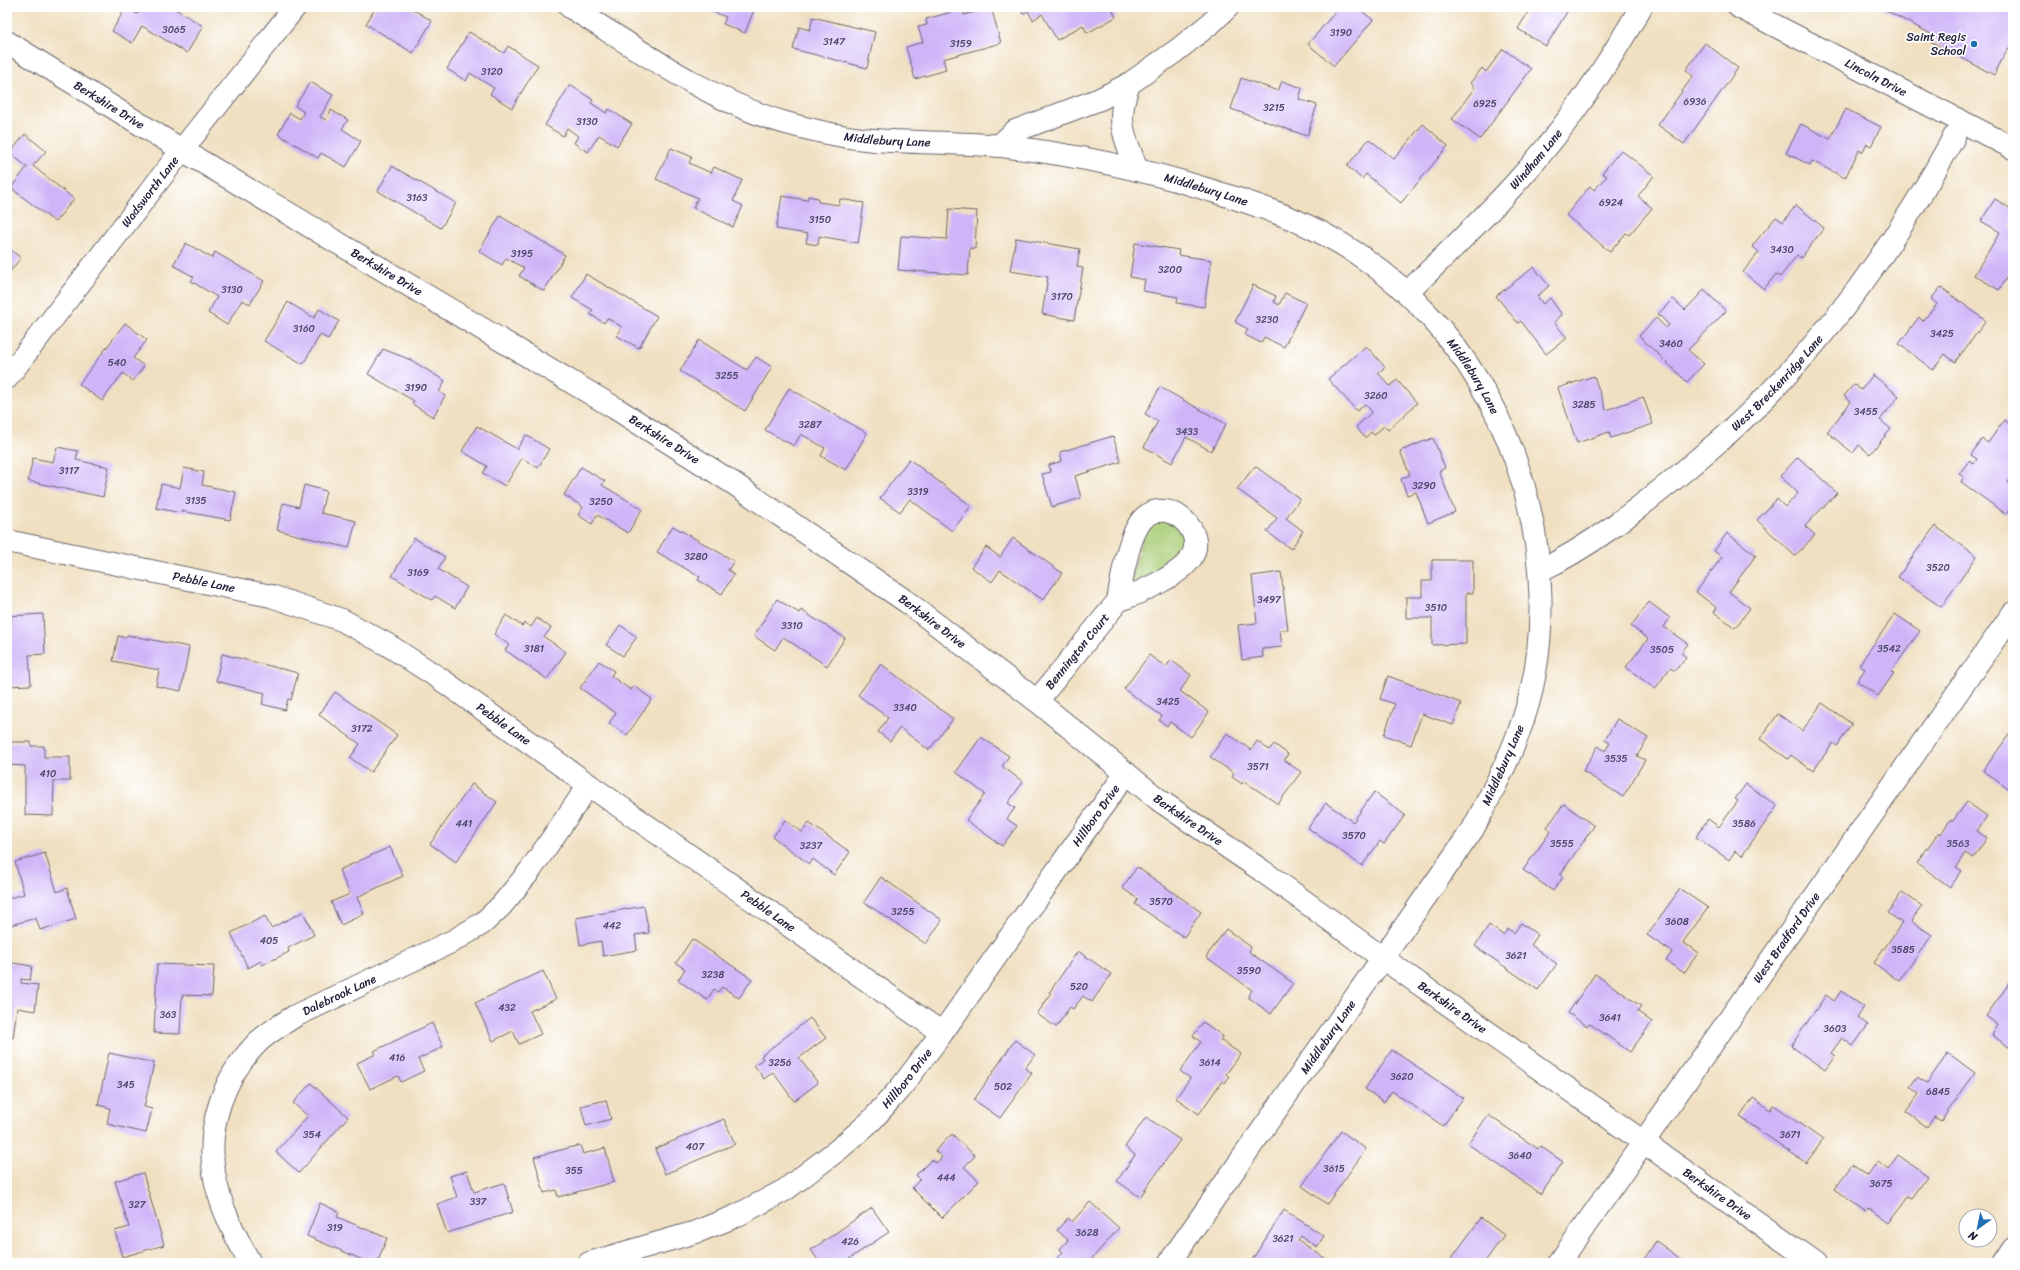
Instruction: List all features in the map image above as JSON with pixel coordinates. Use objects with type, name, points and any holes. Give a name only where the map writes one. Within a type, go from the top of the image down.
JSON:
[{"type":"street","name":"Wadsworth Lane","points":[[7,378],[182,150],[295,7]]},
{"type":"street","name":"Middlebury Lane","points":[[570,7],[702,87],[738,105],[782,122],[824,132],[872,140],[947,142],[999,146],[1063,154],[1137,170],[1244,201],[1300,222],[1350,249],[1382,271],[1407,293],[1446,334],[1479,381],[1503,427],[1522,478],[1533,519],[1539,570],[1538,642],[1534,673],[1519,732],[1494,789],[1474,828],[1384,959],[1169,1263]]},
{"type":"street","points":[[999,146],[1015,131],[1100,99],[1129,84],[1200,32],[1228,7]]},
{"type":"street","name":"Windham Lane","points":[[1407,293],[1480,221],[1523,175],[1594,82],[1641,7]]},
{"type":"street","name":"Lincoln Drive","points":[[1739,7],[2013,148]]},
{"type":"street","name":"Berkshire Drive","points":[[7,42],[182,150],[615,408],[733,483],[907,602],[1037,701],[1160,800],[1261,870],[1643,1143],[1816,1263]]},
{"type":"street","points":[[1129,84],[1122,104],[1122,128],[1137,170]]},
{"type":"street","name":"West Breckenridge Lane","points":[[1539,570],[1558,561],[1588,543],[1638,507],[1738,424],[1779,382],[1851,299],[1895,236],[1954,137]]},
{"type":"street","name":"Pebble Lane","points":[[7,541],[271,596],[342,620],[388,644],[439,678],[942,1033]]},
{"type":"street","name":"Bennington Court","points":[[1037,701],[1118,601]]},
{"type":"street","name":"West Bradford Drive","points":[[1559,1263],[2013,613]]},
{"type":"street","name":"Hillboro Drive","points":[[589,1263],[696,1232],[736,1216],[785,1190],[839,1149],[872,1120],[902,1086],[942,1033],[1126,773]]},
{"type":"street","name":"Dalebrook Lane","points":[[250,1263],[232,1228],[221,1200],[214,1173],[213,1150],[213,1127],[220,1102],[229,1081],[242,1061],[258,1042],[295,1016],[455,940],[483,922],[501,906],[529,872],[589,785]]},
{"type":"street","points":[[2003,1263],[2013,1248]]},
{"type":"green space","points":[[1161,519],[1183,528],[1186,550],[1171,565],[1132,584],[1131,579],[1144,533],[1148,526]]},
{"type":"building","points":[[126,7],[137,14],[142,7],[172,7],[203,26],[187,53],[142,26],[132,43],[112,31]]},
{"type":"building","points":[[376,7],[409,7],[432,21],[413,53],[366,24]]},
{"type":"building","points":[[700,7],[755,7],[745,33],[723,24],[726,17]]},
{"type":"building","points":[[991,7],[1001,43],[943,59],[946,70],[915,79],[906,47],[923,42],[918,27],[927,25],[926,19],[963,9],[964,15]]},
{"type":"building","points":[[1019,7],[1111,7],[1116,17],[1087,33],[1083,25],[1057,40],[1042,14],[1033,20],[1028,11],[1023,14]]},
{"type":"building","points":[[1332,7],[1357,7],[1373,20],[1334,66],[1308,44],[1336,11]]},
{"type":"building","points":[[1531,7],[1570,7],[1546,46],[1518,29]]},
{"type":"building","name":"Saint Regis School","points":[[1879,7],[2013,7],[2013,50],[2008,48],[1994,75],[1928,40],[1931,34]]},
{"type":"building","points":[[813,17],[875,32],[867,68],[793,49],[799,27],[810,30]]},
{"type":"building","points":[[469,32],[504,53],[508,46],[538,65],[512,108],[490,94],[494,88],[470,73],[466,81],[447,69]]},
{"type":"building","points":[[1705,43],[1738,68],[1684,144],[1658,125],[1693,76],[1686,70]]},
{"type":"building","points":[[1503,49],[1531,69],[1480,139],[1452,119],[1475,87],[1470,83],[1482,68],[1486,72]]},
{"type":"building","points":[[1241,78],[1278,91],[1282,81],[1302,88],[1299,99],[1317,105],[1307,136],[1231,109]]},
{"type":"building","points":[[310,82],[333,95],[320,117],[326,120],[331,110],[348,120],[342,129],[361,141],[346,167],[321,153],[318,158],[278,134],[290,113],[300,119],[304,112],[295,106]]},
{"type":"building","points":[[570,85],[593,100],[591,103],[606,113],[609,109],[632,124],[617,146],[599,135],[588,152],[574,143],[578,136],[567,128],[563,136],[545,125]]},
{"type":"building","points":[[1846,109],[1881,127],[1871,146],[1867,144],[1863,152],[1859,150],[1845,178],[1812,161],[1810,165],[1786,153],[1801,124],[1830,139]]},
{"type":"building","points":[[1423,124],[1448,146],[1401,203],[1366,174],[1362,179],[1347,166],[1369,139],[1394,159]]},
{"type":"building","points":[[25,134],[46,151],[33,166],[74,199],[55,222],[11,188],[27,167],[10,153]]},
{"type":"building","points":[[671,148],[692,157],[689,163],[711,173],[714,167],[742,180],[733,201],[743,206],[733,227],[693,208],[698,198],[656,179]]},
{"type":"building","points":[[1621,150],[1654,176],[1638,196],[1652,208],[1629,235],[1626,233],[1610,252],[1566,215],[1590,186],[1594,190],[1607,176],[1602,173]]},
{"type":"building","points":[[392,166],[456,203],[441,228],[378,191]]},
{"type":"building","points":[[782,196],[807,200],[808,196],[818,198],[818,202],[839,205],[840,199],[864,203],[858,243],[819,236],[818,245],[806,243],[808,234],[776,229]]},
{"type":"building","points":[[1995,199],[2013,210],[2013,221],[2010,227],[2013,229],[2013,267],[1999,290],[1974,275],[2000,232],[1981,221]]},
{"type":"building","points":[[1796,205],[1824,228],[1801,258],[1797,255],[1780,277],[1776,274],[1764,289],[1743,272],[1759,252],[1752,246],[1776,217],[1783,222]]},
{"type":"building","points":[[949,209],[977,211],[975,249],[970,248],[968,275],[898,270],[901,236],[947,239]]},
{"type":"building","points":[[500,216],[565,255],[544,291],[519,276],[524,268],[506,258],[502,265],[479,251]]},
{"type":"building","points":[[1016,238],[1080,249],[1077,267],[1083,268],[1074,320],[1042,314],[1048,277],[1010,271]]},
{"type":"building","points":[[186,243],[212,258],[215,252],[264,281],[250,304],[242,300],[227,325],[208,313],[217,297],[191,281],[194,277],[173,265]]},
{"type":"building","points":[[1135,243],[1179,250],[1178,255],[1211,260],[1204,307],[1177,303],[1178,297],[1143,291],[1145,280],[1130,277]]},
{"type":"building","points":[[7,247],[21,258],[7,275]]},
{"type":"building","points":[[1534,267],[1549,286],[1537,296],[1543,304],[1550,298],[1562,315],[1554,322],[1567,338],[1546,354],[1521,321],[1518,323],[1496,296]]},
{"type":"building","points":[[586,274],[657,316],[639,348],[617,336],[622,327],[607,318],[604,323],[590,314],[593,310],[572,298]]},
{"type":"building","points":[[1253,285],[1276,296],[1274,302],[1279,305],[1285,293],[1306,303],[1284,347],[1264,337],[1261,343],[1245,335],[1248,329],[1235,322]]},
{"type":"building","points":[[1941,287],[1986,321],[1955,362],[1945,354],[1933,370],[1899,344],[1919,317],[1923,321],[1937,304],[1931,299]]},
{"type":"building","points":[[1704,290],[1726,311],[1688,350],[1704,364],[1687,382],[1639,336],[1656,318],[1666,328],[1669,325],[1658,314],[1673,299],[1685,310]]},
{"type":"building","points":[[288,302],[314,318],[319,309],[339,321],[328,339],[320,335],[303,364],[264,341]]},
{"type":"building","points":[[125,323],[147,340],[133,358],[144,366],[133,381],[123,373],[102,401],[79,384]]},
{"type":"building","points":[[699,340],[747,370],[756,357],[772,367],[745,411],[680,371]]},
{"type":"building","points":[[1366,346],[1385,367],[1378,373],[1390,386],[1397,380],[1417,403],[1388,430],[1384,426],[1374,435],[1371,432],[1365,438],[1356,427],[1372,412],[1365,404],[1357,411],[1328,379]]},
{"type":"building","points":[[383,349],[411,360],[445,381],[439,392],[445,396],[433,417],[412,404],[414,401],[368,374]]},
{"type":"building","points":[[1873,375],[1899,396],[1880,420],[1891,429],[1870,454],[1859,445],[1853,453],[1827,432],[1851,402],[1844,396],[1854,384],[1861,390]]},
{"type":"building","points":[[1594,376],[1606,410],[1643,397],[1653,424],[1611,438],[1609,432],[1577,443],[1558,388]]},
{"type":"building","points":[[1160,387],[1226,424],[1211,451],[1186,437],[1172,463],[1144,447],[1158,421],[1145,414]]},
{"type":"building","points":[[789,388],[867,433],[846,470],[821,456],[825,448],[801,434],[794,446],[765,430]]},
{"type":"building","points":[[2004,420],[2013,426],[2013,476],[2008,482],[2013,486],[2013,505],[2006,514],[1961,482],[1964,477],[1959,474],[1969,461],[1974,464],[1977,459],[1971,455],[1982,439],[1988,443]]},
{"type":"building","points":[[477,426],[517,449],[526,435],[549,449],[538,468],[522,458],[505,486],[483,473],[487,466],[462,451]]},
{"type":"building","points":[[1113,436],[1121,462],[1075,476],[1081,498],[1052,507],[1042,474],[1051,472],[1049,465],[1062,461],[1060,452]]},
{"type":"building","points":[[1433,438],[1445,468],[1439,471],[1455,512],[1428,523],[1416,492],[1407,495],[1401,479],[1410,475],[1400,451]]},
{"type":"building","points":[[57,447],[78,451],[76,460],[109,467],[103,497],[28,481],[33,458],[53,462]]},
{"type":"building","points":[[1798,457],[1837,493],[1805,526],[1815,535],[1795,556],[1757,520],[1777,499],[1785,507],[1798,493],[1780,476]]},
{"type":"building","points":[[909,459],[971,506],[952,531],[910,499],[900,512],[880,498]]},
{"type":"building","points":[[1255,466],[1300,499],[1286,518],[1303,531],[1291,549],[1267,532],[1277,518],[1237,489]]},
{"type":"building","points":[[581,467],[605,481],[602,485],[642,509],[628,533],[597,515],[592,524],[578,515],[583,507],[564,495]]},
{"type":"building","points":[[184,468],[204,472],[202,485],[236,492],[230,520],[156,508],[161,484],[180,488]]},
{"type":"building","points":[[304,485],[326,491],[321,513],[356,521],[349,548],[277,530],[283,503],[299,507]]},
{"type":"building","points":[[673,526],[734,561],[728,570],[734,574],[722,594],[698,580],[700,577],[657,552]]},
{"type":"building","points":[[1935,526],[1977,556],[1941,607],[1898,577]]},
{"type":"building","points":[[1727,533],[1756,555],[1729,592],[1750,608],[1735,628],[1714,612],[1717,608],[1696,592],[1722,557],[1714,551]]},
{"type":"building","points":[[414,538],[445,557],[438,569],[467,587],[455,608],[435,596],[432,600],[392,576]]},
{"type":"building","points":[[1013,538],[1062,573],[1043,600],[1000,570],[992,582],[971,567],[986,547],[1000,557]]},
{"type":"building","points":[[1432,560],[1473,560],[1473,593],[1466,593],[1466,644],[1432,645],[1432,618],[1406,618],[1406,597],[1422,597],[1422,581],[1432,581]]},
{"type":"building","points":[[1281,572],[1288,630],[1280,630],[1282,647],[1262,649],[1263,657],[1242,660],[1238,625],[1257,623],[1252,576]]},
{"type":"building","points":[[777,599],[799,613],[801,610],[845,638],[827,666],[783,637],[775,650],[754,636]]},
{"type":"building","points":[[1649,602],[1670,618],[1664,627],[1688,644],[1681,653],[1686,657],[1675,671],[1670,668],[1655,689],[1626,667],[1648,639],[1631,626]]},
{"type":"building","points":[[43,614],[45,654],[29,655],[31,685],[7,686],[7,616]]},
{"type":"building","points":[[1895,614],[1920,631],[1891,672],[1894,673],[1878,696],[1857,681],[1865,669],[1859,665]]},
{"type":"building","points":[[506,615],[522,626],[524,623],[531,627],[537,618],[551,628],[544,637],[566,652],[547,679],[505,650],[509,645],[494,634]]},
{"type":"building","points":[[620,625],[637,637],[623,656],[606,645]]},
{"type":"building","points":[[127,635],[189,647],[181,691],[156,686],[159,670],[113,661],[118,636],[126,638]]},
{"type":"building","points":[[222,654],[298,673],[291,700],[288,699],[285,710],[262,704],[265,693],[216,681]]},
{"type":"building","points":[[1149,655],[1166,667],[1171,660],[1191,675],[1180,691],[1209,712],[1191,737],[1170,722],[1167,726],[1159,720],[1162,716],[1124,689]]},
{"type":"building","points":[[599,661],[614,671],[611,676],[631,690],[634,686],[652,699],[627,735],[609,723],[616,713],[580,688]]},
{"type":"building","points":[[881,664],[953,719],[929,750],[900,728],[890,741],[878,732],[888,718],[858,695]]},
{"type":"building","points":[[1388,676],[1461,703],[1453,725],[1422,714],[1411,745],[1384,735],[1395,704],[1380,699]]},
{"type":"building","points":[[335,692],[397,735],[371,772],[350,758],[360,744],[319,715]]},
{"type":"building","points":[[1822,703],[1852,724],[1837,746],[1833,743],[1813,771],[1791,755],[1788,759],[1760,739],[1778,714],[1802,731]]},
{"type":"building","points":[[1617,719],[1648,738],[1637,756],[1645,760],[1623,797],[1583,771],[1598,746],[1605,751],[1610,743],[1605,740]]},
{"type":"building","points":[[2013,729],[2013,789],[2011,791],[1983,771]]},
{"type":"building","points":[[1227,733],[1251,750],[1257,741],[1269,750],[1274,744],[1288,754],[1284,760],[1301,772],[1278,804],[1244,781],[1242,784],[1232,777],[1234,773],[1210,757]]},
{"type":"building","points":[[981,737],[1009,756],[1002,766],[1023,782],[1008,803],[1015,808],[1007,819],[1017,826],[1002,846],[966,820],[985,794],[956,772]]},
{"type":"building","points":[[7,742],[31,742],[31,746],[44,746],[44,757],[70,757],[70,781],[54,781],[53,816],[25,815],[25,766],[7,765]]},
{"type":"building","points":[[472,784],[497,802],[456,862],[430,844]]},
{"type":"building","points":[[1746,784],[1777,806],[1742,856],[1735,851],[1729,860],[1696,837],[1708,819],[1719,827],[1738,801],[1735,799]]},
{"type":"building","points":[[1374,792],[1405,815],[1384,844],[1380,841],[1362,866],[1308,828],[1326,803],[1353,822]]},
{"type":"building","points":[[1967,802],[1987,816],[1977,831],[1987,838],[1973,858],[1965,853],[1956,867],[1962,871],[1950,887],[1917,863],[1938,833],[1941,834],[1950,820],[1953,821]]},
{"type":"building","points":[[1564,804],[1594,826],[1560,875],[1563,877],[1553,891],[1523,870],[1551,831],[1547,827]]},
{"type":"building","points":[[785,820],[802,832],[809,823],[850,852],[834,875],[813,859],[809,864],[773,837]]},
{"type":"building","points":[[390,847],[403,876],[357,897],[364,914],[341,925],[331,902],[350,894],[339,870]]},
{"type":"building","points":[[45,853],[57,892],[67,888],[76,919],[40,930],[36,918],[7,926],[7,899],[24,894],[15,862]]},
{"type":"building","points":[[1137,867],[1201,912],[1184,937],[1135,904],[1138,899],[1122,888]]},
{"type":"building","points":[[881,877],[942,920],[926,944],[864,902]]},
{"type":"building","points":[[1680,889],[1708,908],[1683,942],[1698,953],[1684,973],[1666,961],[1672,952],[1647,935]]},
{"type":"building","points":[[1902,892],[1922,906],[1911,921],[1932,935],[1899,981],[1874,963],[1902,923],[1888,913]]},
{"type":"building","points":[[644,906],[649,933],[635,935],[637,950],[603,956],[601,941],[580,945],[576,918]]},
{"type":"building","points":[[303,912],[314,935],[288,948],[289,952],[262,965],[261,961],[248,968],[231,933],[265,916],[271,928]]},
{"type":"building","points":[[1521,923],[1538,935],[1531,945],[1557,964],[1538,990],[1475,946],[1489,925],[1503,935],[1508,929],[1514,933]]},
{"type":"building","points":[[1226,929],[1251,947],[1249,952],[1293,983],[1271,1014],[1248,997],[1252,990],[1206,957]]},
{"type":"building","points":[[692,939],[752,979],[739,998],[722,987],[718,992],[714,989],[707,1000],[678,980],[685,969],[676,963]]},
{"type":"building","points":[[1078,951],[1111,974],[1092,1002],[1083,996],[1073,1009],[1070,1007],[1056,1027],[1037,1014],[1051,994],[1049,993]]},
{"type":"building","points":[[7,962],[32,966],[30,980],[21,979],[21,983],[38,985],[35,1011],[17,1008],[13,1038],[7,1037]]},
{"type":"building","points":[[157,964],[214,966],[212,996],[182,995],[180,1034],[154,1033]]},
{"type":"building","points":[[543,971],[556,999],[530,1011],[541,1034],[519,1044],[513,1031],[493,1041],[475,1003]]},
{"type":"building","points":[[1595,974],[1641,1006],[1637,1011],[1652,1022],[1630,1052],[1589,1023],[1587,1026],[1568,1013]]},
{"type":"building","points":[[2013,978],[2013,1050],[1992,1035],[1998,1025],[1986,1016]]},
{"type":"building","points":[[1841,991],[1864,1007],[1857,1017],[1868,1025],[1853,1046],[1842,1038],[1831,1053],[1835,1056],[1825,1070],[1791,1046],[1826,995],[1834,1001]]},
{"type":"building","points":[[810,1018],[826,1038],[799,1058],[818,1083],[794,1101],[773,1072],[764,1079],[754,1065],[763,1059],[761,1056]]},
{"type":"building","points":[[1203,1022],[1223,1036],[1220,1040],[1241,1054],[1226,1074],[1229,1077],[1225,1083],[1222,1081],[1199,1114],[1176,1098],[1190,1078],[1180,1071],[1201,1042],[1193,1036]]},
{"type":"building","points":[[432,1023],[443,1047],[418,1059],[424,1071],[401,1082],[398,1076],[370,1089],[357,1063],[376,1054],[374,1051]]},
{"type":"building","points":[[1015,1040],[1035,1055],[1025,1068],[1032,1073],[1000,1118],[974,1100]]},
{"type":"building","points":[[1392,1050],[1463,1098],[1443,1126],[1392,1091],[1384,1102],[1365,1089]]},
{"type":"building","points":[[109,1053],[154,1063],[144,1107],[152,1109],[146,1133],[107,1124],[110,1108],[98,1105]]},
{"type":"building","points":[[1948,1053],[1975,1073],[1941,1121],[1934,1117],[1927,1127],[1906,1112],[1919,1094],[1910,1087],[1917,1077],[1927,1083]]},
{"type":"building","points":[[311,1083],[348,1117],[299,1173],[276,1152],[308,1116],[293,1103]]},
{"type":"building","points":[[1753,1098],[1770,1110],[1773,1105],[1823,1140],[1806,1163],[1740,1117]]},
{"type":"building","points":[[606,1100],[611,1119],[586,1126],[581,1106]]},
{"type":"building","points":[[1488,1115],[1538,1149],[1540,1146],[1563,1162],[1541,1194],[1468,1144]]},
{"type":"building","points":[[1146,1117],[1180,1140],[1140,1197],[1117,1181],[1135,1155],[1125,1147]]},
{"type":"building","points":[[724,1119],[735,1144],[665,1174],[655,1149]]},
{"type":"building","points":[[1341,1131],[1366,1149],[1327,1204],[1302,1186]]},
{"type":"building","points":[[952,1134],[975,1156],[964,1167],[979,1181],[942,1218],[912,1188],[920,1179],[916,1175],[932,1159],[936,1163],[942,1157],[935,1151]]},
{"type":"building","points":[[580,1145],[583,1154],[605,1148],[614,1182],[558,1197],[556,1190],[544,1193],[534,1157]]},
{"type":"building","points":[[1898,1155],[1928,1176],[1912,1198],[1908,1196],[1889,1222],[1869,1208],[1866,1212],[1834,1189],[1852,1165],[1868,1176],[1878,1161],[1888,1169]]},
{"type":"building","points":[[467,1171],[474,1192],[504,1183],[513,1212],[447,1233],[437,1204],[457,1197],[450,1176]]},
{"type":"building","points":[[143,1173],[164,1245],[122,1257],[115,1231],[129,1227],[115,1181]]},
{"type":"building","points":[[1090,1202],[1119,1228],[1088,1263],[1053,1263],[1063,1252],[1060,1249],[1068,1240],[1057,1230],[1068,1218],[1072,1222]]},
{"type":"building","points":[[320,1203],[339,1212],[337,1217],[387,1238],[377,1263],[370,1263],[307,1236]]},
{"type":"building","points":[[872,1208],[889,1232],[843,1263],[820,1263],[811,1250]]},
{"type":"building","points":[[1284,1210],[1324,1236],[1317,1247],[1301,1236],[1298,1240],[1326,1259],[1323,1263],[1250,1263]]},
{"type":"building","points":[[1481,1218],[1504,1235],[1484,1263],[1448,1263]]},
{"type":"building","points":[[1656,1241],[1688,1263],[1647,1263],[1643,1261]]},
{"type":"place","name":"Saint Regis School","points":[[1974,44]]}]
